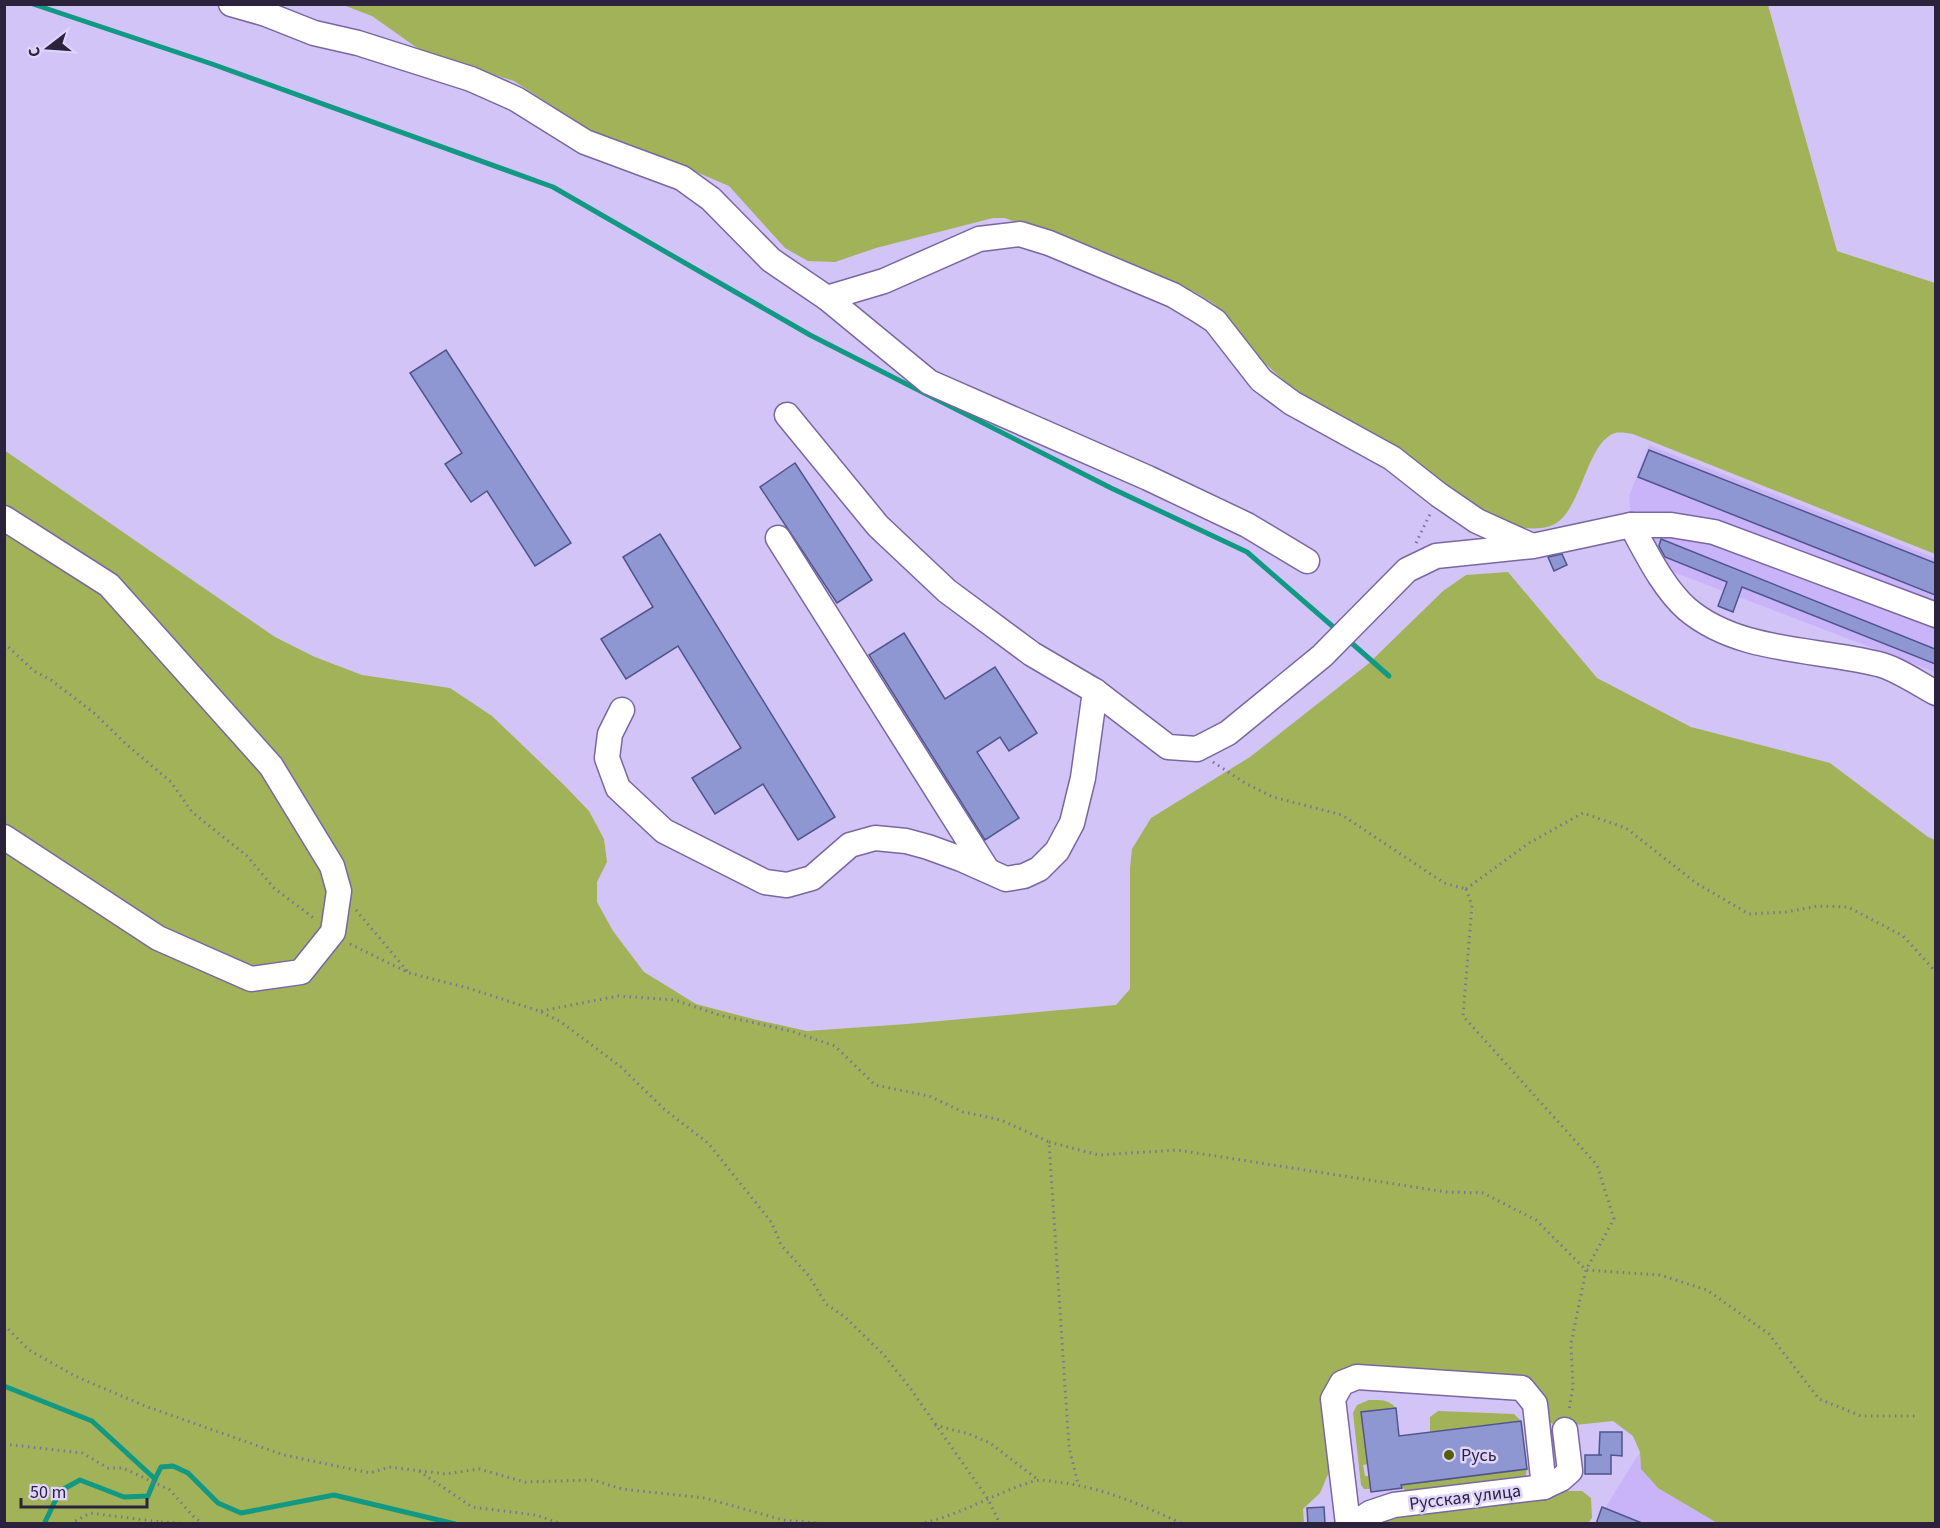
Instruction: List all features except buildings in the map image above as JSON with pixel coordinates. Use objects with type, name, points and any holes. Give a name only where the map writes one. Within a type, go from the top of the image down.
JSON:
[{"type":"street","points":[[231,4],[267,14],[314,33],[358,43],[471,79],[516,99],[585,142],[682,178],[711,199],[771,260],[827,297],[929,382],[1158,482],[1247,525],[1306,561]]},
{"type":"street","points":[[827,297],[884,281],[979,239],[1020,234],[1049,243],[1163,291],[1198,310],[1215,321],[1261,380],[1292,404],[1392,459],[1438,495],[1477,521],[1533,546]]},
{"type":"street","points":[[787,416],[878,526],[947,591],[1032,654],[1095,691],[1168,747],[1197,749],[1228,733],[1322,656],[1407,570],[1436,556],[1533,546],[1631,525],[1671,525],[1714,532],[1935,615]]},
{"type":"street","points":[[4,518],[109,585],[272,766],[332,866],[339,891],[333,932],[301,972],[251,979],[158,938],[4,837]]},
{"type":"street","points":[[1631,525],[1656,571],[1686,608],[1716,629],[1747,640],[1881,664],[1935,693]]},
{"type":"street","points":[[778,538],[986,868]]},
{"type":"street","points":[[622,710],[610,734],[607,758],[618,788],[664,831],[765,882],[787,885],[812,878],[850,845],[875,838],[917,844],[986,868],[1006,879],[1024,876],[1039,869],[1057,851],[1072,823],[1083,778],[1095,691]]},
{"type":"street","points":[[1348,1524],[1334,1399],[1342,1383],[1357,1377],[1522,1388],[1536,1404],[1544,1487],[1561,1479],[1570,1471],[1565,1430]]},
{"type":"street","name":"Русская улица","points":[[1354,1524],[1370,1513],[1394,1505],[1544,1487]]},
{"type":"path","points":[[1407,570],[1419,534],[1438,495]]},
{"type":"path","points":[[4,643],[33,671],[51,680],[94,712],[126,744],[171,782],[192,812],[247,856],[274,888],[333,932],[358,949],[410,973],[468,988],[539,1011],[561,1022],[621,1066],[664,1109],[708,1143],[772,1223],[782,1245],[809,1276],[826,1304],[846,1317],[884,1355],[988,1499],[1000,1524]]},
{"type":"path","points":[[1197,749],[1218,766],[1273,797],[1342,815],[1443,883],[1466,889]]},
{"type":"path","points":[[1466,889],[1528,843],[1582,813],[1626,828],[1696,883],[1749,914],[1786,912],[1818,906],[1848,907],[1903,936],[1935,972]]},
{"type":"path","points":[[1466,889],[1472,905],[1463,1016],[1597,1165],[1614,1219],[1586,1270],[1571,1344],[1573,1387],[1565,1430]]},
{"type":"path","points":[[339,891],[410,973]]},
{"type":"path","points":[[539,1011],[618,996],[675,1000],[719,1015],[791,1031],[835,1046],[875,1085],[929,1096],[963,1112],[1001,1120],[1049,1142],[1100,1155],[1177,1150],[1446,1192],[1483,1193],[1536,1220],[1586,1270],[1660,1275],[1707,1290],[1769,1334],[1819,1399],[1861,1416],[1915,1416]]},
{"type":"path","points":[[1049,1142],[1069,1447],[1078,1484]]},
{"type":"path","points":[[4,1325],[29,1350],[75,1376],[145,1406],[284,1455],[370,1473],[389,1467],[446,1474],[479,1469],[525,1482],[593,1480],[622,1489],[705,1498],[783,1520],[827,1524]]},
{"type":"path","points":[[935,1425],[969,1434],[990,1443],[1037,1479]]},
{"type":"path","points":[[4,1444],[82,1453],[108,1468],[123,1468],[170,1490],[203,1524]]},
{"type":"path","points":[[419,1471],[472,1507],[537,1515],[561,1524]]},
{"type":"path","points":[[919,1524],[943,1519],[1037,1479],[1078,1484],[1136,1502],[1183,1524]]},
{"type":"path","points":[[70,1524],[90,1513],[159,1523],[192,1524]]},
{"type":"shaded area","points":[[1649,445],[1935,558],[1935,672],[1634,557],[1629,496]]},
{"type":"shaded area","points":[[1640,1452],[1641,1469],[1658,1488],[1717,1523],[1595,1524]]},
{"type":"green space","points":[[343,5],[1768,5],[1837,251],[1935,283],[1935,554],[1633,434],[1624,433],[1615,433],[1596,451],[1576,497],[1559,521],[1547,527],[1528,528],[1497,521],[1301,396],[1260,359],[1230,320],[1213,303],[1193,291],[1005,218],[993,218],[876,248],[835,262],[808,261],[785,248],[729,186],[589,130],[514,81],[423,52],[372,16]]},
{"type":"green space","points":[[4,450],[275,637],[315,657],[362,675],[450,688],[492,716],[589,811],[604,839],[607,862],[597,882],[597,902],[613,931],[644,972],[696,1004],[807,1031],[1116,1005],[1130,989],[1132,849],[1151,818],[1250,757],[1368,664],[1443,591],[1466,575],[1508,572],[1597,678],[1691,727],[1830,763],[1935,840],[1935,1523],[1717,1523],[1658,1488],[1641,1469],[1640,1452],[1633,1436],[1613,1421],[1556,1427],[1549,1421],[1546,1398],[1524,1377],[1334,1375],[1321,1399],[1329,1472],[1320,1493],[1303,1509],[1304,1523],[5,1523]]},
{"type":"green space","points":[[1369,1400],[1381,1400],[1396,1408],[1361,1412],[1368,1464],[1363,1465],[1365,1476],[1369,1476],[1371,1489],[1364,1489],[1361,1485],[1353,1413],[1357,1405]]},
{"type":"green space","points":[[1438,1411],[1514,1414],[1521,1421],[1430,1432],[1430,1417]]},
{"type":"green space","points":[[1527,1469],[1525,1480],[1407,1493],[1401,1485]]},
{"type":"green space","points":[[1563,1491],[1582,1491],[1591,1498],[1592,1518],[1588,1523],[1366,1524],[1375,1519]]},
{"type":"waterway","points":[[33,4],[212,64],[553,187],[810,335],[1111,488],[1247,552],[1338,631]]},
{"type":"waterway","points":[[1347,639],[1389,676]]},
{"type":"waterway","points":[[4,1386],[92,1421],[155,1479],[161,1467],[173,1466],[188,1473],[218,1503],[241,1513],[334,1495],[455,1524]]},
{"type":"waterway","points":[[44,1524],[60,1491],[80,1480],[124,1497],[148,1496],[155,1479]]},
{"type":"place","name":"Русь","points":[[1449,1455]]}]
